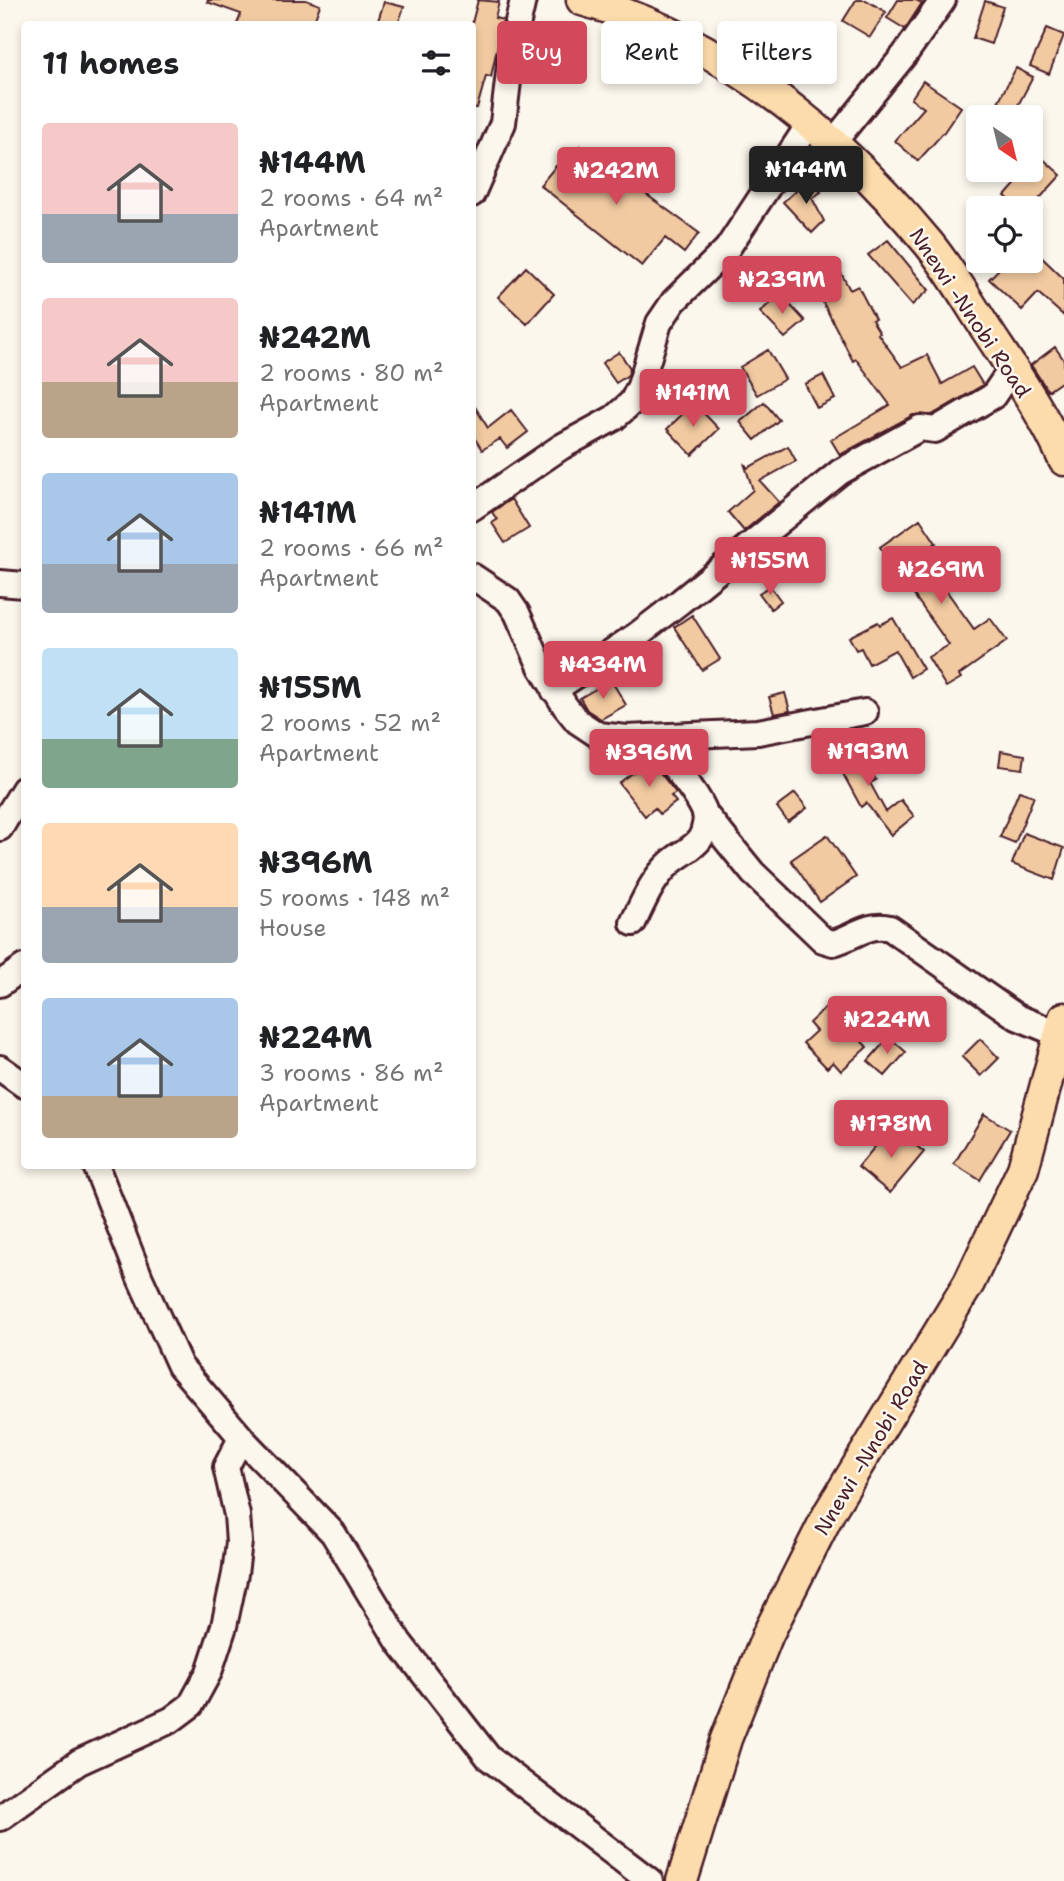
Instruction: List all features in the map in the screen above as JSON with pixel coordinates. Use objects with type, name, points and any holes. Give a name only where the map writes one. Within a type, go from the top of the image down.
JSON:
[{"type":"main road","name":"Nnewi -Nnobi Road","points":[[593,1],[695,44],[783,99],[874,184],[930,246],[1012,368],[1064,460]]},
{"type":"main road","name":"Nnewi -Nnobi Road","points":[[682,1881],[726,1739],[768,1634],[830,1511],[969,1283],[1023,1169],[1062,1027]]},
{"type":"street","points":[[476,185],[503,123],[512,48],[523,0]]},
{"type":"street","points":[[832,144],[905,54],[943,0]]},
{"type":"street","points":[[476,505],[561,447],[614,418],[632,402],[640,386],[659,323],[674,301],[727,248],[810,123]]},
{"type":"street","points":[[554,690],[663,614],[840,472],[920,428],[934,430],[993,397],[1012,368]]},
{"type":"street","points":[[476,579],[508,600],[554,690],[577,721],[598,735],[651,737],[758,732],[865,712]]},
{"type":"street","points":[[0,583],[21,585]]},
{"type":"street","points":[[651,737],[705,814],[753,873],[823,940],[832,943],[879,925],[890,928],[1017,1017],[1062,1027]]},
{"type":"street","points":[[0,828],[21,794]]},
{"type":"street","points":[[633,923],[648,892],[670,863],[701,837],[705,814]]},
{"type":"street","points":[[0,984],[21,969]]},
{"type":"street","points":[[0,1068],[21,1084]]},
{"type":"street","points":[[97,1169],[140,1278],[180,1366],[246,1443],[333,1533],[399,1642],[489,1758],[650,1881]]},
{"type":"street","points":[[0,1818],[79,1762],[171,1720],[191,1705],[209,1672],[224,1626],[235,1574],[239,1542],[237,1515],[226,1467],[237,1446],[246,1443]]},
{"type":"building","points":[[306,0],[320,5],[314,21],[238,21],[241,14],[207,2]]},
{"type":"building","points":[[478,0],[499,2],[495,18],[503,20],[497,21],[497,48],[491,77],[486,76],[477,108],[476,108],[476,21],[473,21]]},
{"type":"building","points":[[856,0],[866,0],[886,12],[870,37],[843,21]]},
{"type":"building","points":[[898,0],[916,0],[922,3],[905,29],[887,18]]},
{"type":"building","points":[[985,1],[1003,7],[991,44],[973,38]]},
{"type":"building","points":[[384,2],[404,7],[399,21],[378,21]]},
{"type":"building","points":[[1047,28],[1064,35],[1049,74],[1030,66]]},
{"type":"building","points":[[1016,68],[1033,77],[1018,105],[1004,105],[998,102]]},
{"type":"building","points":[[923,81],[961,107],[944,132],[918,161],[895,141],[924,108],[911,99]]},
{"type":"building","points":[[580,146],[699,233],[684,253],[665,238],[642,266],[540,185],[556,166],[561,170]]},
{"type":"building","points":[[1043,159],[1061,175],[1042,196],[1005,196],[1017,182],[1043,182]]},
{"type":"building","points":[[809,179],[821,192],[812,198],[824,221],[812,233],[783,202]]},
{"type":"building","points":[[888,240],[929,290],[912,305],[868,255]]},
{"type":"building","points":[[1043,259],[1064,279],[1064,316],[1038,293],[1022,310],[989,279],[995,273],[1043,273]]},
{"type":"building","points":[[526,267],[554,294],[527,324],[498,297]]},
{"type":"building","points":[[841,273],[850,290],[858,286],[875,319],[872,320],[880,333],[878,334],[902,367],[927,355],[942,384],[972,367],[983,385],[932,415],[913,415],[840,455],[831,440],[890,405],[856,359],[853,361],[815,287]]},
{"type":"building","points":[[780,294],[805,321],[785,338],[760,312]]},
{"type":"building","points":[[1055,347],[1064,360],[1064,380],[1048,391],[1031,365]]},
{"type":"building","points":[[768,350],[785,379],[757,395],[740,367]]},
{"type":"building","points":[[619,352],[630,368],[628,375],[616,383],[602,363]]},
{"type":"building","points":[[823,375],[835,399],[817,408],[805,384]]},
{"type":"building","points":[[764,402],[779,420],[755,440],[740,422]]},
{"type":"building","points":[[694,403],[719,429],[692,455],[667,429]]},
{"type":"building","points":[[476,408],[488,428],[511,410],[528,432],[507,448],[500,439],[482,450],[476,440]]},
{"type":"building","points":[[788,446],[796,461],[760,481],[779,502],[744,531],[728,512],[753,490],[744,463],[748,468]]},
{"type":"building","points":[[511,499],[529,528],[505,543],[492,523],[497,520],[492,512]]},
{"type":"building","points":[[920,519],[936,543],[920,554],[974,629],[990,618],[1007,641],[946,687],[928,657],[949,645],[880,547]]},
{"type":"building","points":[[770,586],[781,601],[771,609],[759,593]]},
{"type":"building","points":[[692,615],[720,659],[702,670],[674,627]]},
{"type":"building","points":[[893,618],[923,669],[910,677],[895,650],[869,664],[861,648],[856,650],[849,637],[878,622],[880,625]]},
{"type":"building","points":[[611,680],[626,705],[601,719],[587,710],[580,698]]},
{"type":"building","points":[[785,693],[790,711],[774,714],[769,697]]},
{"type":"building","points":[[847,739],[862,767],[867,764],[876,780],[870,783],[886,812],[901,800],[914,816],[891,835],[866,803],[861,807],[829,748]]},
{"type":"building","points":[[1001,751],[1025,755],[1023,769],[999,766]]},
{"type":"building","points":[[650,760],[676,793],[671,796],[676,802],[660,814],[655,808],[645,816],[619,783]]},
{"type":"building","points":[[1019,791],[1034,796],[1015,843],[1000,837]]},
{"type":"building","points":[[795,793],[807,808],[788,822],[777,807]]},
{"type":"building","points":[[1024,833],[1064,848],[1054,880],[1012,864]]},
{"type":"building","points":[[827,835],[856,877],[820,902],[791,860]]},
{"type":"building","points":[[828,1005],[867,1047],[841,1071],[833,1062],[827,1068],[803,1043],[816,1031],[809,1023]]},
{"type":"building","points":[[889,1037],[906,1052],[885,1076],[868,1061]]},
{"type":"building","points":[[980,1039],[999,1058],[981,1076],[962,1057]]},
{"type":"building","points":[[984,1114],[1010,1130],[980,1180],[954,1164]]},
{"type":"building","points":[[892,1126],[924,1152],[890,1193],[858,1167]]}]
